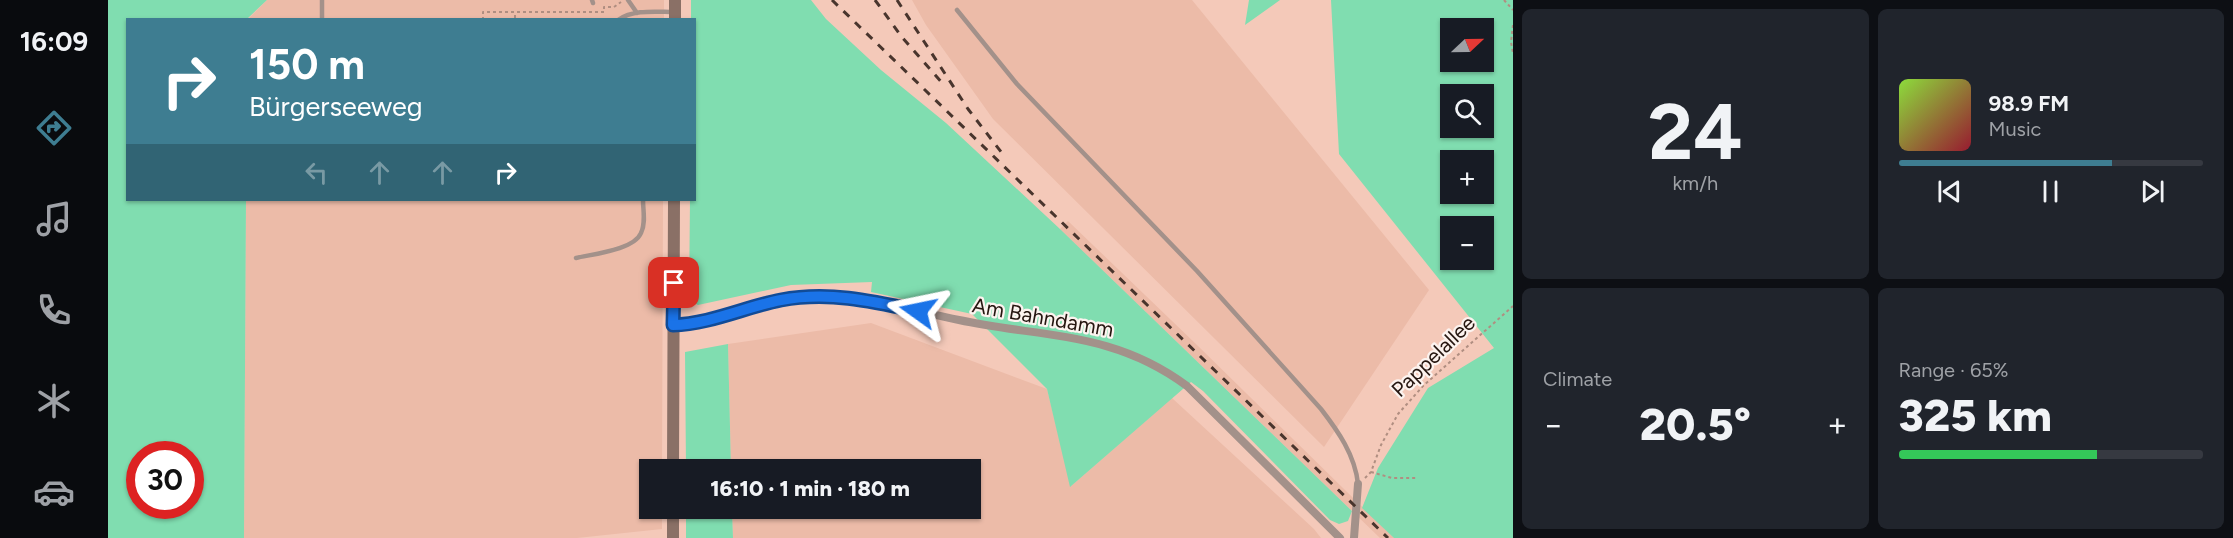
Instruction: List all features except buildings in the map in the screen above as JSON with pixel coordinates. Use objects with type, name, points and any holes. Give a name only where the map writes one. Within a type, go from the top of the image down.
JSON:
[{"type":"street","points":[[674,201],[674,459]]},
{"type":"street","name":"Am Bahndamm","points":[[673,325],[695,324],[781,300],[836,296],[961,321],[1074,337],[1111,346],[1162,369],[1187,386],[1340,538]]},
{"type":"street","points":[[1354,538],[1358,484]]},
{"type":"street","points":[[674,519],[674,538]]},
{"type":"lane","points":[[322,0],[322,18]]},
{"type":"lane","points":[[628,0],[633,16],[675,11]]},
{"type":"lane","points":[[957,10],[1017,84],[1197,271],[1321,409],[1339,433],[1349,452],[1358,484]]},
{"type":"lane","points":[[576,258],[623,247],[637,240],[643,226],[644,201]]},
{"type":"path","points":[[483,18],[483,12],[604,12],[604,7],[614,7],[623,0]]},
{"type":"path","points":[[1504,0],[1513,10]]},
{"type":"path","points":[[515,12],[515,18]]},
{"type":"path","points":[[1513,25],[1511,42],[1513,53]]},
{"type":"path","name":"Pappelallee","points":[[1358,484],[1371,472],[1381,446],[1398,414],[1424,385],[1513,306]]},
{"type":"path","points":[[1371,472],[1392,478],[1418,478]]},
{"type":"shaded area","points":[[267,0],[664,0],[664,18],[249,18]]},
{"type":"shaded area","points":[[912,0],[1192,0],[1429,290],[1324,447],[993,119],[926,25]]},
{"type":"shaded area","points":[[246,201],[663,201],[662,459],[639,459],[639,519],[662,519],[662,529],[577,538],[244,538]]},
{"type":"shaded area","points":[[1068,221],[1394,538],[1380,538],[1060,229]]},
{"type":"shaded area","points":[[871,323],[1047,389],[1071,486],[1172,398],[1321,538],[733,538],[732,519],[981,519],[981,459],[731,459],[728,344]]},
{"type":"green space","points":[[108,0],[267,0],[248,18],[126,18],[126,201],[246,201],[244,538],[108,538]]},
{"type":"green space","points":[[691,0],[811,0],[826,19],[881,70],[946,123],[1060,229],[1352,511],[1348,521],[1339,524],[1330,520],[1203,391],[1191,382],[1070,487],[1047,389],[972,314],[871,292],[872,282],[791,285],[698,305],[689,300],[690,201],[696,201],[696,18],[691,18]]},
{"type":"green space","points":[[1249,0],[1280,0],[1245,25]]},
{"type":"green space","points":[[1331,0],[1513,0],[1513,538],[1394,538],[1362,508],[1378,468],[1428,388],[1494,348],[1339,154]]},
{"type":"green space","points":[[728,344],[731,459],[686,459],[685,352]]},
{"type":"green space","points":[[686,519],[732,519],[733,538],[686,538]]},
{"type":"railway","points":[[832,0],[1388,538]]},
{"type":"railway","points":[[875,0],[901,36],[943,84]]},
{"type":"railway","points":[[897,0],[968,109],[1005,157]]},
{"type":"route","points":[[674,283],[673,325],[695,324],[781,300],[822,296],[849,297],[918,311]]}]
